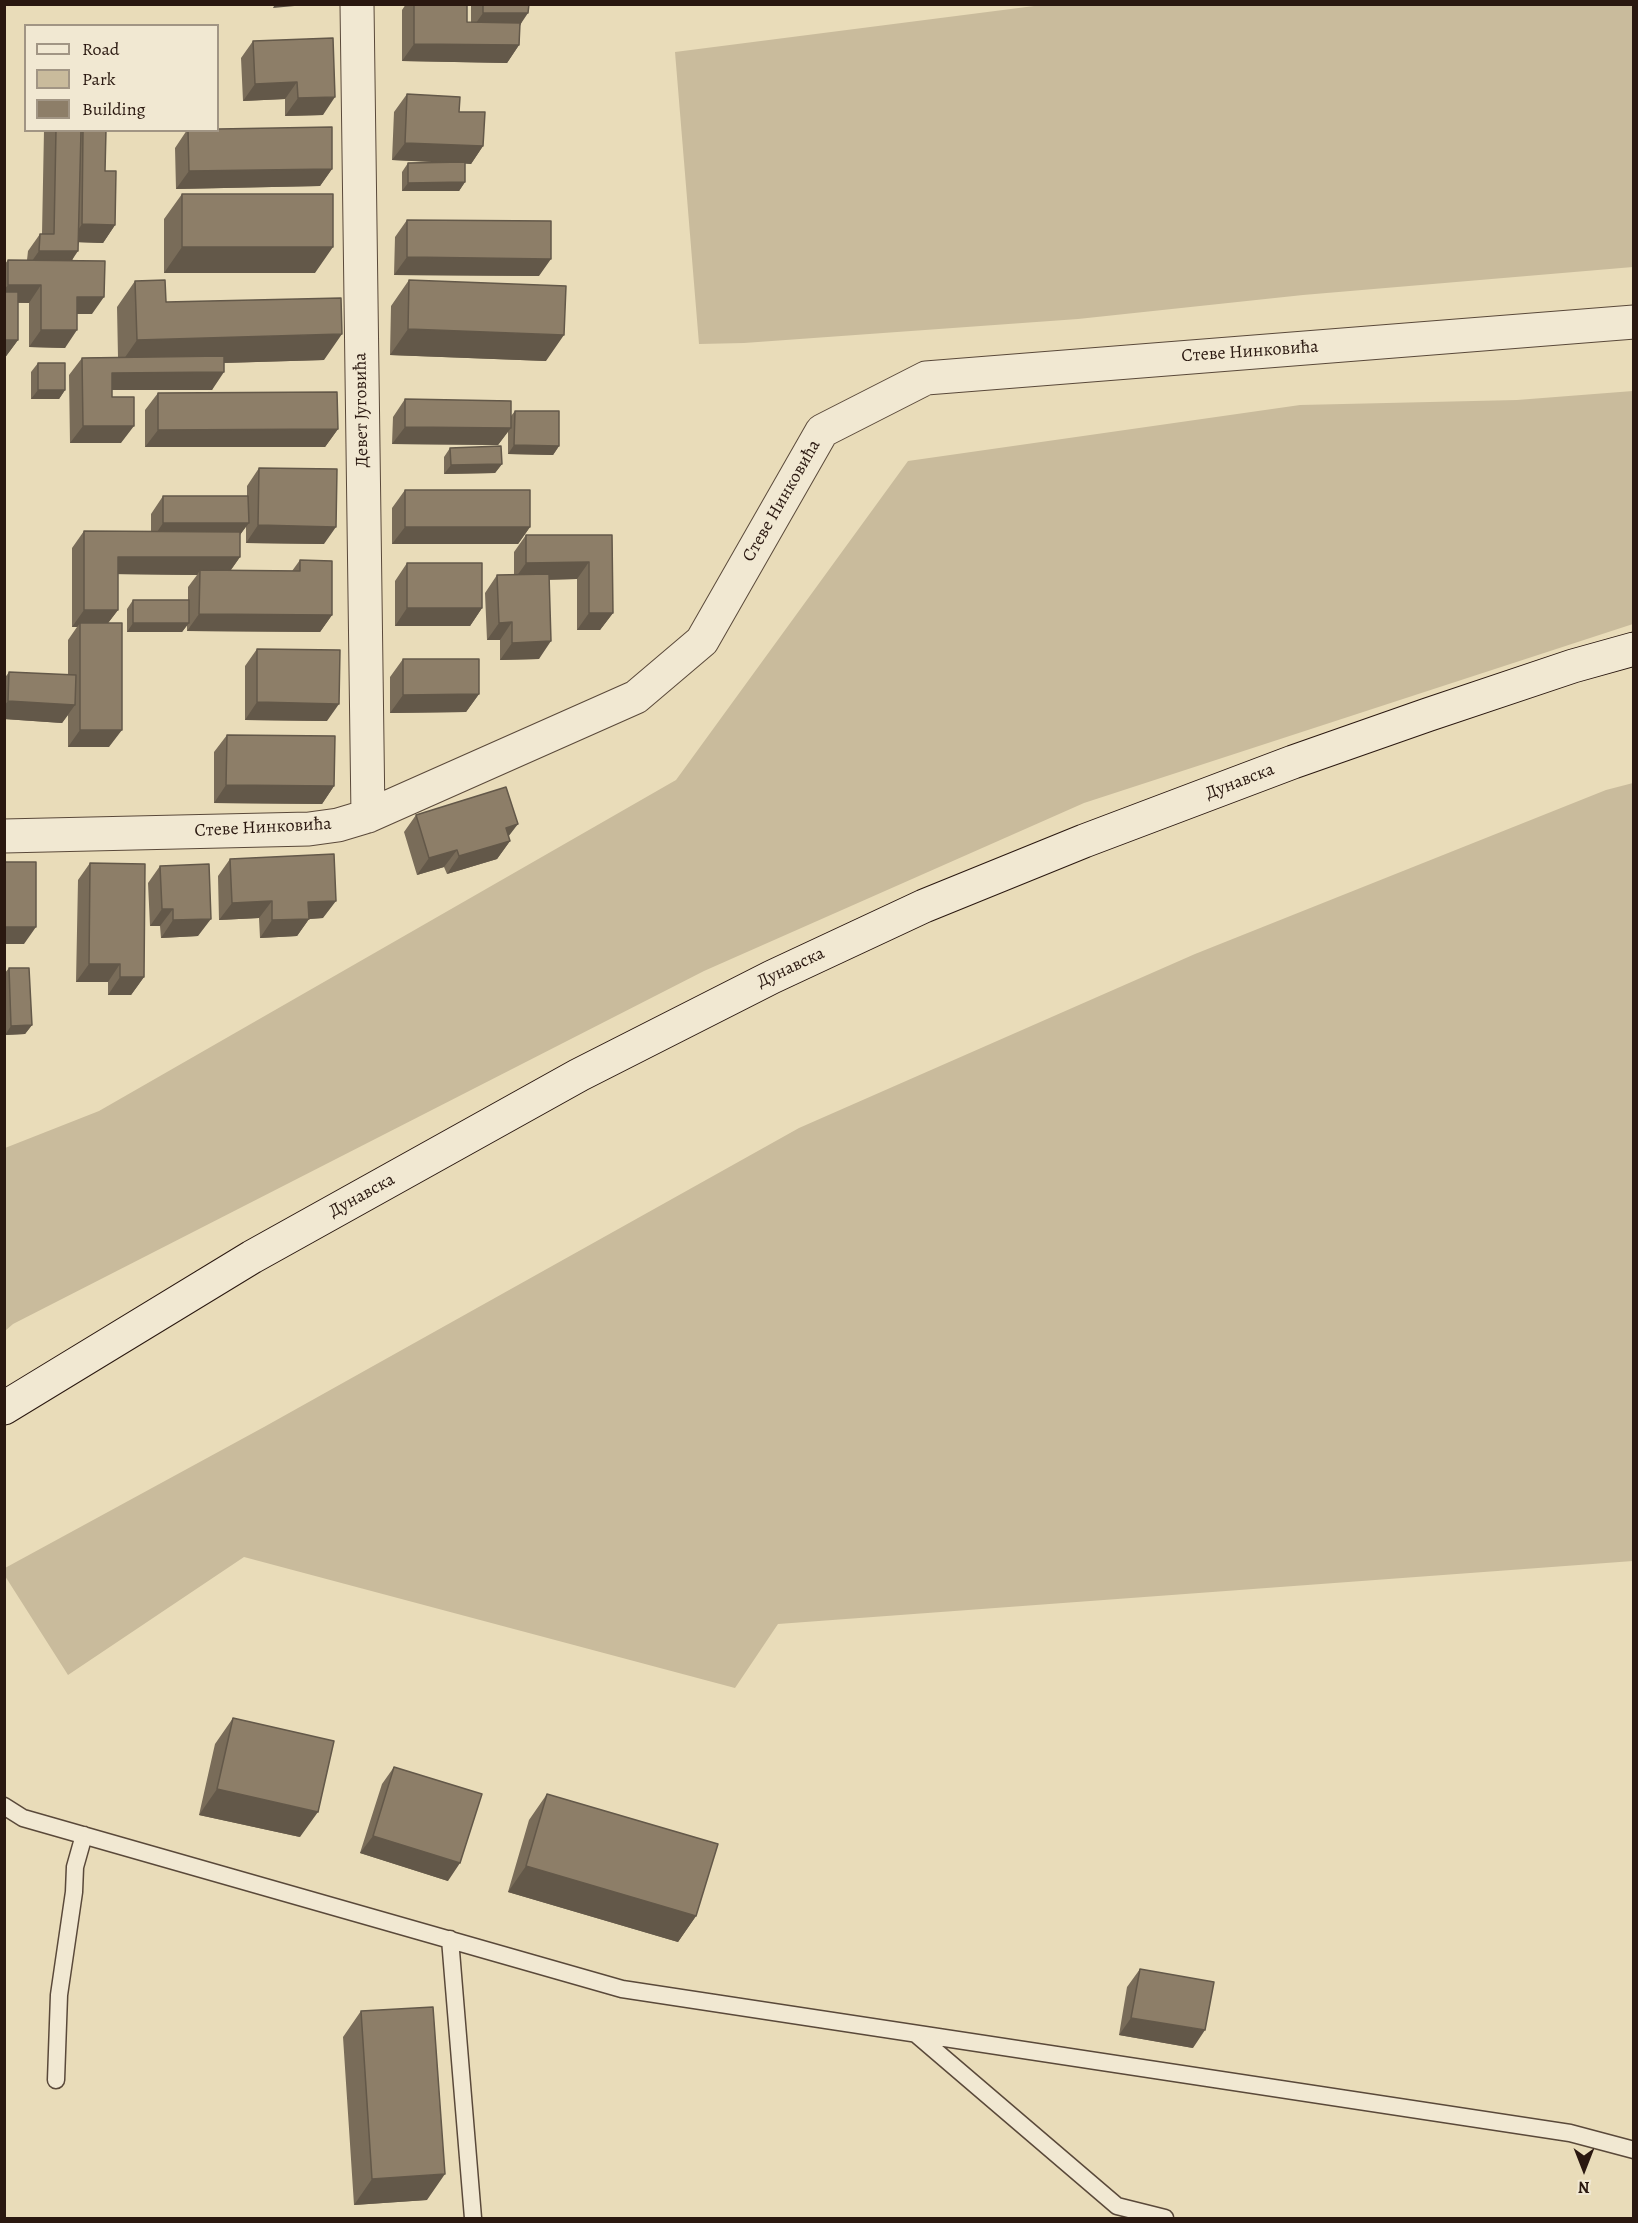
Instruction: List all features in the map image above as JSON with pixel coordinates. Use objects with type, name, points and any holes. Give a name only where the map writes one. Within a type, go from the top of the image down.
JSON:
[{"type":"street","name":"Девет Југовића","points":[[357,4],[368,816]]},
{"type":"street","name":"Стеве Нинковића","points":[[4,836],[309,829],[338,825],[368,816],[636,697],[702,641],[822,431],[926,378],[1634,322]]},
{"type":"street","name":"Дунавска","points":[[4,1408],[252,1257],[579,1075],[772,977],[924,906],[1095,837],[1293,762],[1573,666],[1634,649]]},
{"type":"lane","points":[[4,1806],[23,1818],[622,1989],[1570,2133],[1634,2150]]},
{"type":"lane","points":[[56,2079],[59,1995],[74,1892],[75,1867],[84,1835]]},
{"type":"lane","points":[[450,1939],[473,2218]]},
{"type":"lane","points":[[916,2034],[1117,2205],[1165,2218]]},
{"type":"green space","points":[[1042,5],[1633,5],[1633,267],[1303,295],[1078,319],[744,343],[699,344],[675,52]]},
{"type":"green space","points":[[1633,391],[1633,624],[1084,803],[704,971],[13,1324],[5,1331],[5,1148],[99,1111],[676,780],[908,461],[1300,405],[1517,400]]},
{"type":"green space","points":[[1633,783],[1633,1561],[778,1624],[735,1688],[244,1557],[68,1675],[5,1576],[5,1568],[264,1427],[799,1128],[1195,954],[1606,790]]},
{"type":"building","points":[[414,4],[467,4],[467,22],[520,23],[519,45],[414,44]]},
{"type":"building","points":[[483,4],[529,4],[528,13],[483,13]]},
{"type":"building","points":[[333,38],[335,97],[298,98],[297,82],[255,84],[253,41]]},
{"type":"building","points":[[407,94],[460,97],[459,112],[485,112],[483,146],[405,143]]},
{"type":"building","points":[[332,127],[332,169],[189,171],[188,132],[219,132],[219,129]]},
{"type":"building","points":[[56,132],[81,132],[78,251],[39,251],[40,234],[54,234]]},
{"type":"building","points":[[83,132],[106,132],[105,171],[116,171],[115,225],[82,224]]},
{"type":"building","points":[[465,162],[465,182],[408,183],[408,163]]},
{"type":"building","points":[[182,194],[333,194],[333,247],[182,247]]},
{"type":"building","points":[[407,220],[551,221],[551,259],[407,257]]},
{"type":"building","points":[[8,260],[105,261],[104,297],[77,297],[77,330],[41,330],[41,285],[8,285]]},
{"type":"building","points":[[165,280],[166,302],[341,298],[342,334],[137,340],[135,281]]},
{"type":"building","points":[[409,280],[566,286],[564,335],[408,329]]},
{"type":"building","points":[[4,292],[18,292],[18,340],[4,340]]},
{"type":"building","points":[[224,356],[224,372],[112,373],[112,397],[134,397],[134,426],[83,426],[82,358]]},
{"type":"building","points":[[38,363],[65,363],[65,390],[38,390]]},
{"type":"building","points":[[337,392],[338,429],[158,430],[158,393]]},
{"type":"building","points":[[405,399],[511,401],[511,428],[405,427]]},
{"type":"building","points":[[515,411],[559,411],[559,446],[514,445]]},
{"type":"building","points":[[501,446],[502,464],[451,465],[450,448]]},
{"type":"building","points":[[259,468],[337,469],[336,527],[258,525]]},
{"type":"building","points":[[405,490],[530,490],[530,527],[405,527]]},
{"type":"building","points":[[163,496],[248,496],[249,523],[163,523]]},
{"type":"building","points":[[84,531],[240,532],[240,557],[118,557],[118,610],[84,610]]},
{"type":"building","points":[[526,535],[612,535],[613,613],[589,613],[589,562],[526,563]]},
{"type":"building","points":[[300,560],[332,561],[332,615],[199,614],[200,570],[300,571]]},
{"type":"building","points":[[407,563],[482,563],[482,608],[407,608]]},
{"type":"building","points":[[549,574],[551,641],[512,643],[512,622],[499,623],[497,575]]},
{"type":"building","points":[[133,600],[189,600],[189,623],[133,623]]},
{"type":"building","points":[[80,623],[122,623],[122,730],[80,730]]},
{"type":"building","points":[[257,649],[340,650],[339,704],[257,702]]},
{"type":"building","points":[[403,659],[479,659],[479,694],[403,695]]},
{"type":"building","points":[[9,672],[76,675],[75,705],[8,701]]},
{"type":"building","points":[[227,735],[335,736],[334,786],[226,785]]},
{"type":"building","points":[[506,787],[518,824],[506,828],[510,841],[459,856],[457,850],[429,858],[416,815]]},
{"type":"building","points":[[334,854],[336,901],[308,902],[309,919],[272,920],[272,901],[232,903],[230,859]]},
{"type":"building","points":[[4,862],[36,862],[36,927],[4,927]]},
{"type":"building","points":[[90,863],[145,864],[144,977],[120,977],[120,964],[89,964]]},
{"type":"building","points":[[209,864],[211,919],[173,920],[173,909],[162,909],[160,866]]},
{"type":"building","points":[[9,968],[29,968],[32,1025],[11,1026]]},
{"type":"building","points":[[233,1718],[334,1741],[318,1812],[217,1789]]},
{"type":"building","points":[[394,1767],[482,1794],[460,1863],[373,1836]]},
{"type":"building","points":[[547,1794],[718,1844],[696,1916],[526,1866]]},
{"type":"building","points":[[1140,1969],[1214,1982],[1205,2030],[1131,2018]]},
{"type":"building","points":[[433,2007],[445,2174],[372,2179],[361,2011]]}]
